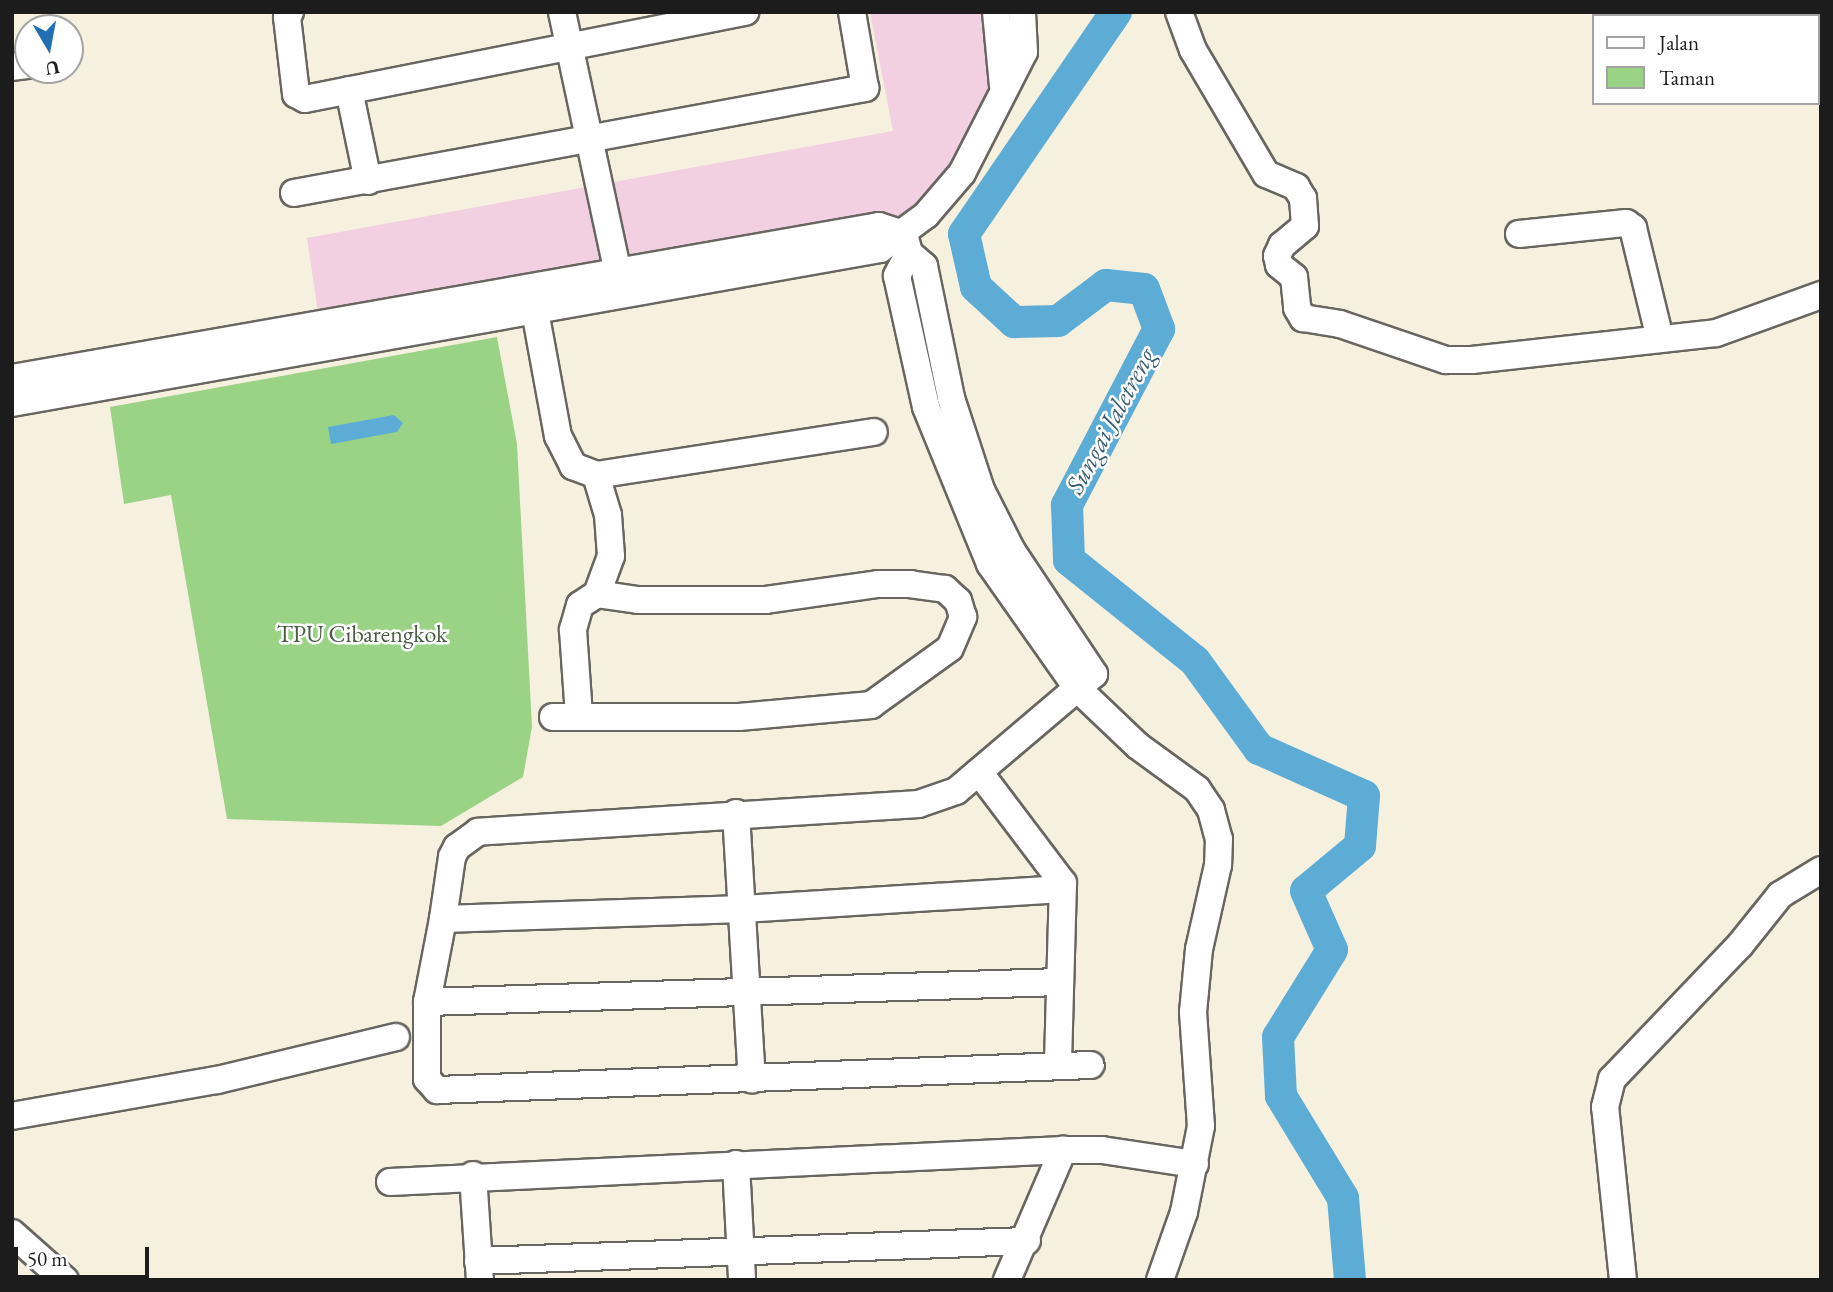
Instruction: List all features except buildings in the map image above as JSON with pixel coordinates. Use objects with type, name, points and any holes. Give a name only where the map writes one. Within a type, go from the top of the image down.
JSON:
[{"type":"street","points":[[290,12],[287,17],[297,97],[349,90],[569,49],[746,12]]},
{"type":"street","points":[[562,12],[621,285]]},
{"type":"street","points":[[294,193],[589,142],[865,88],[852,12]]},
{"type":"street","points":[[996,12],[1003,86]]},
{"type":"street","points":[[12,378],[422,319],[621,285],[880,249],[906,243],[962,173],[980,142],[1003,86],[1024,52],[1022,12]]},
{"type":"street","points":[[1179,12],[1193,50],[1266,174],[1296,187],[1303,198],[1306,226],[1282,245],[1277,256],[1279,265],[1294,277],[1297,308],[1303,318],[1340,324],[1446,360],[1660,339],[1741,326],[1821,295]]},
{"type":"street","points":[[349,90],[368,181]]},
{"type":"street","points":[[1519,234],[1626,223],[1633,228],[1660,339]]},
{"type":"street","points":[[906,243],[924,266],[938,403],[990,564],[1077,688],[1138,746],[1197,789],[1211,810],[1219,839],[1218,864],[1199,949],[1193,1012],[1200,1126],[1195,1164],[1160,1280]]},
{"type":"street","points":[[12,403],[422,319],[535,311],[621,285]]},
{"type":"street","points":[[535,311],[558,436],[573,466],[596,475],[874,432]]},
{"type":"street","points":[[579,716],[573,630],[580,606],[597,594],[611,556],[608,514],[596,475]]},
{"type":"street","points":[[553,717],[739,717],[871,705],[950,648],[963,617],[958,601],[945,589],[911,584],[878,584],[766,600],[638,600],[597,594]]},
{"type":"street","points":[[1077,688],[956,791],[919,804],[736,813],[478,832],[457,847],[452,857],[427,1002],[427,1079],[437,1090],[752,1080],[1058,1064],[1091,1065]]},
{"type":"street","points":[[979,772],[1058,872],[1062,889],[1058,1064]]},
{"type":"street","points":[[736,813],[752,1080]]},
{"type":"street","points":[[1623,1280],[1605,1107],[1612,1079],[1740,945],[1780,895],[1821,870]]},
{"type":"street","points":[[443,919],[743,909],[1062,889]]},
{"type":"street","points":[[427,1002],[1060,982]]},
{"type":"street","points":[[12,1116],[217,1080],[396,1037]]},
{"type":"street","points":[[390,1182],[472,1175],[1063,1150],[1102,1150],[1195,1164]]},
{"type":"street","points":[[1007,1280],[1027,1241],[1063,1150]]},
{"type":"street","points":[[736,1164],[742,1280]]},
{"type":"street","points":[[472,1175],[479,1271],[740,1249],[1027,1241]]},
{"type":"street","points":[[12,1233],[65,1280]]},
{"type":"shaded area","points":[[870,12],[987,12],[993,84],[951,172],[913,218],[321,333],[307,238],[893,131]]},
{"type":"green space","name":"TPU Cibarengkok","points":[[497,337],[517,444],[532,727],[523,777],[441,826],[227,819],[171,495],[124,504],[110,407]]},
{"type":"water","points":[[394,415],[403,423],[397,432],[331,444],[328,427]]},
{"type":"waterway","name":"Sungai Jaletreng","points":[[1116,12],[964,234],[976,287],[1014,322],[1058,321],[1106,285],[1144,289],[1159,329],[1067,505],[1069,560],[1195,661],[1259,749],[1364,796],[1360,846],[1306,891],[1332,950],[1278,1037],[1281,1096],[1343,1198],[1350,1280]]}]
